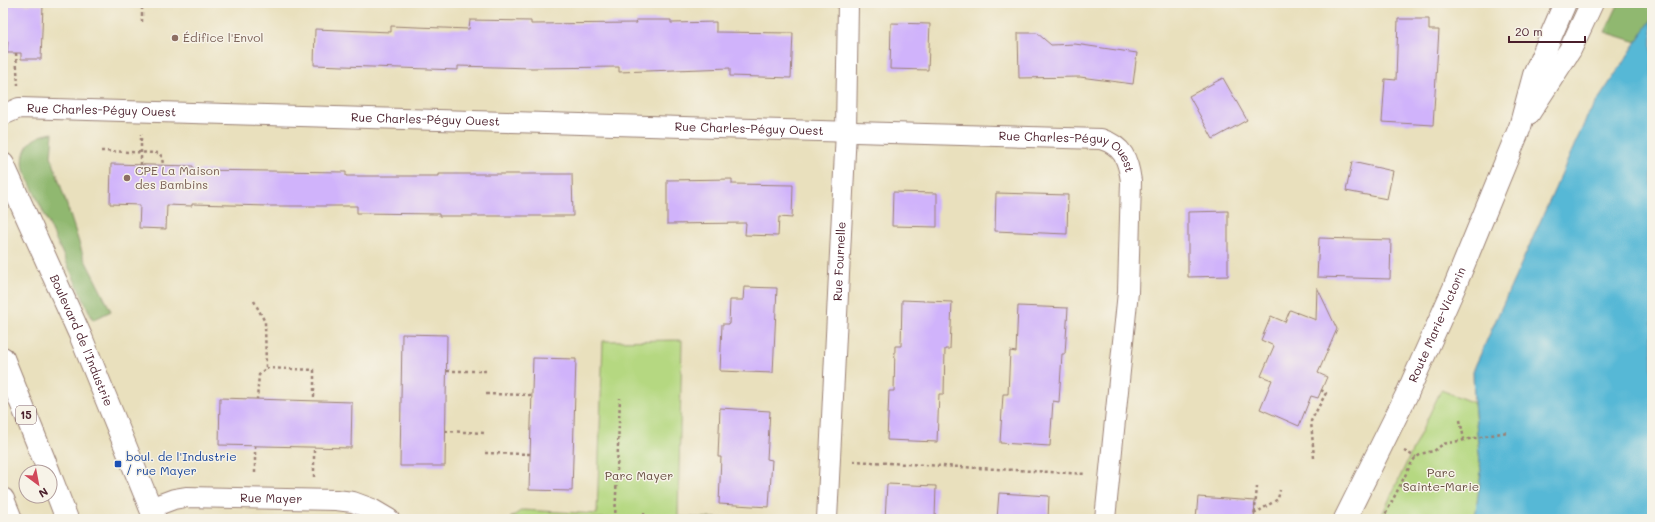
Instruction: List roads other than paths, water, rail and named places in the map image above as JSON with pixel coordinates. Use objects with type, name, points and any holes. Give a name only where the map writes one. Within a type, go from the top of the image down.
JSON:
[{"type":"main road","name":"Route Marie-Victorin","points":[[1345,519],[1432,338],[1520,127],[1534,75],[1565,3]]},
{"type":"main road","name":"Route Marie-Victorin","points":[[1520,127],[1570,50],[1592,3]]},
{"type":"main road","name":"Boulevard de l'Industrie","points":[[3,164],[78,332],[153,513]]},
{"type":"main road","name":"15","points":[[3,358],[46,464]]},
{"type":"main road","name":"15","points":[[58,495],[67,519]]},
{"type":"main road","points":[[3,499],[11,519]]},
{"type":"street","name":"Rue Fournelle","points":[[827,519],[846,131],[848,3]]},
{"type":"street","name":"Rue Charles-Péguy Ouest","points":[[3,115],[19,108],[1101,139],[1111,143],[1122,152],[1129,165],[1131,181],[1128,292],[1105,519]]},
{"type":"street","name":"Rue Mayer","points":[[153,513],[174,499],[186,497],[314,499],[353,502],[372,509],[389,519]]},
{"type":"water","points":[[1652,19],[1652,519],[1475,519],[1481,472],[1474,403],[1473,371],[1588,115]]},
{"type":"place","name":"Édifice l'Envol","points":[[175,38]]},
{"type":"place","name":"CPE La Maison des Bambins","points":[[127,178]]},
{"type":"place","name":"boul. de l'Industrie / rue Mayer","points":[[118,464]]},
{"type":"park label","name":"Parc Mayer","points":[[639,476]]},
{"type":"park label","name":"Parc Sainte-Marie","points":[[1441,480]]}]
